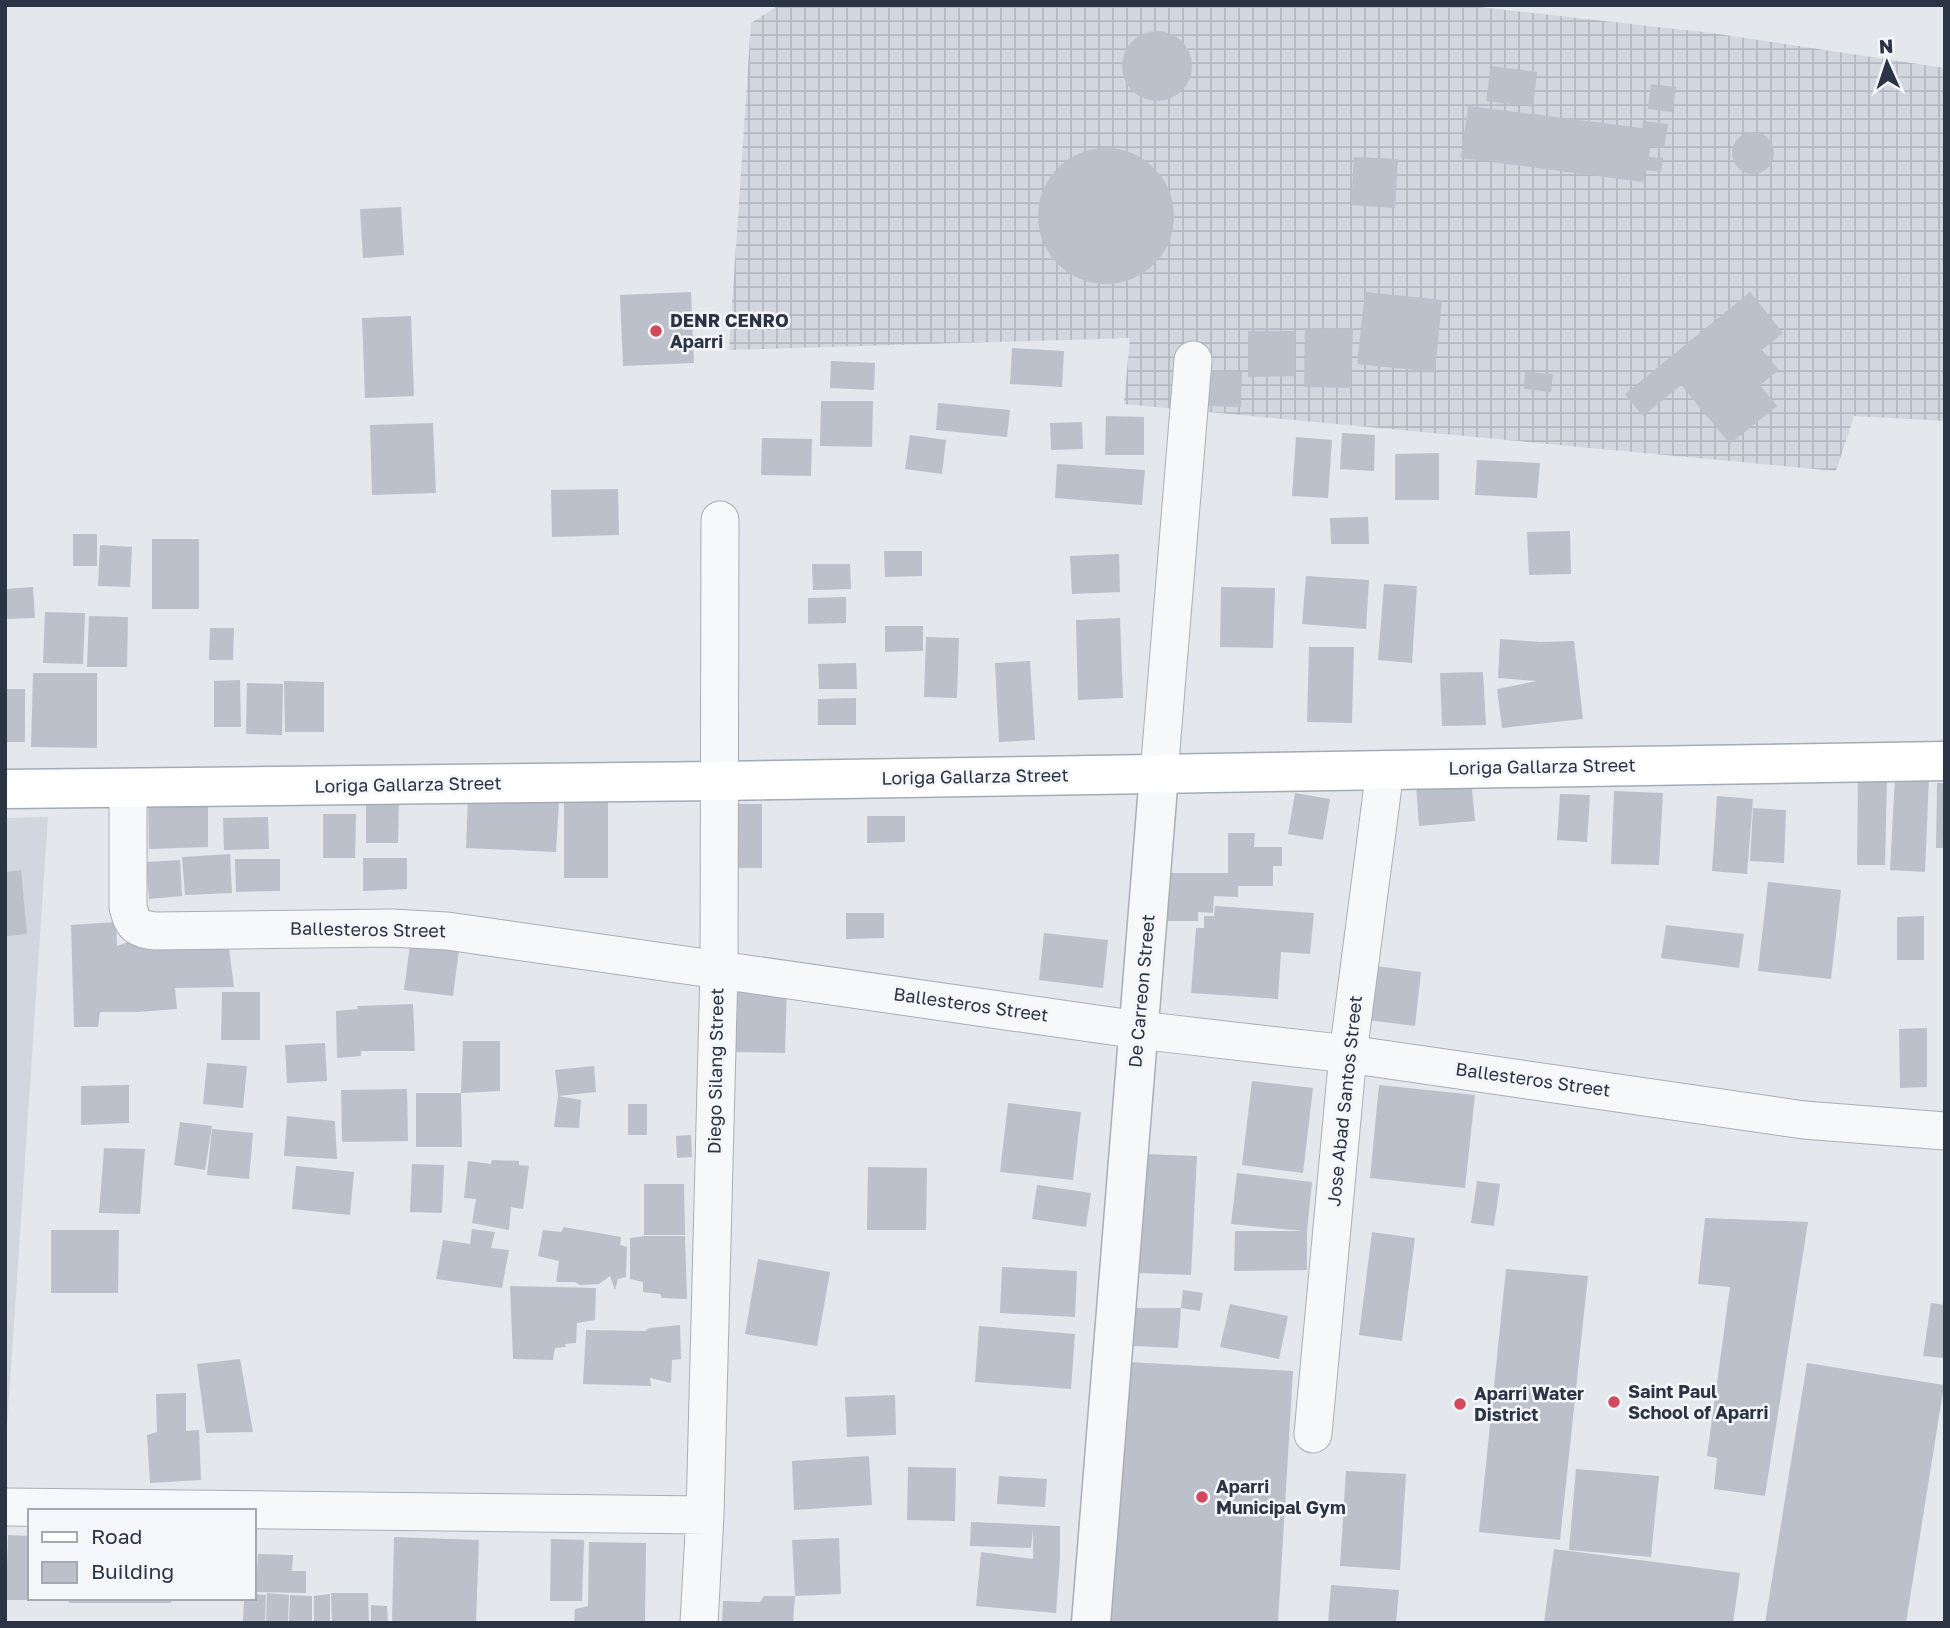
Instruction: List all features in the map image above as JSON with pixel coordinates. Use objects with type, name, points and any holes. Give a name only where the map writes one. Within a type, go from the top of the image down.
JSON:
[{"type":"main road","name":"Loriga Gallarza Street","points":[[5,789],[720,781],[1945,761]]},
{"type":"street","name":"De Carreon Street","points":[[1091,1623],[1192,360]]},
{"type":"street","name":"Diego Silang Street","points":[[699,1623],[705,1515],[719,969],[720,520]]},
{"type":"street","name":"Jose Abad Santos Street","points":[[1313,1434],[1348,1054],[1385,770]]},
{"type":"street","name":"Ballesteros Street","points":[[128,788],[128,906],[132,920],[138,928],[156,931],[391,928],[447,931],[1139,1030],[1348,1054],[1804,1120],[1945,1131]]},
{"type":"street","points":[[5,1507],[180,1509]]},
{"type":"street","points":[[256,1510],[705,1515]]},
{"type":"shaded area","points":[[779,5],[1461,5],[1712,33],[1945,68],[1945,421],[1854,416],[1836,471],[1124,404],[1130,338],[729,350],[751,23]]},
{"type":"shaded area","points":[[48,817],[5,1457],[5,818]]},
{"type":"building","points":[[1157,31],[1182,41],[1192,66],[1182,91],[1157,101],[1132,91],[1122,66],[1132,41]]},
{"type":"building","points":[[1491,66],[1537,72],[1533,107],[1486,101]]},
{"type":"building","points":[[1651,84],[1676,87],[1672,112],[1648,109]]},
{"type":"building","points":[[1468,106],[1642,128],[1643,121],[1668,124],[1664,148],[1650,147],[1649,157],[1663,158],[1661,172],[1645,170],[1643,182],[1461,158]]},
{"type":"building","points":[[1753,132],[1768,138],[1774,153],[1768,168],[1753,174],[1738,168],[1732,153],[1738,138]]},
{"type":"building","points":[[1106,148],[1132,153],[1154,168],[1169,190],[1174,216],[1169,242],[1154,264],[1132,279],[1106,284],[1080,279],[1058,264],[1043,242],[1038,216],[1043,190],[1058,168],[1080,153]]},
{"type":"building","points":[[1354,157],[1398,159],[1395,208],[1351,205]]},
{"type":"building","points":[[401,207],[404,255],[363,258],[360,209]]},
{"type":"building","points":[[691,292],[694,363],[623,366],[620,295]]},
{"type":"building","points":[[1365,292],[1442,300],[1435,372],[1357,364]]},
{"type":"building","points":[[1750,292],[1783,333],[1762,350],[1779,370],[1760,385],[1777,406],[1730,444],[1681,385],[1643,416],[1625,394]]},
{"type":"building","points":[[411,316],[414,396],[365,398],[362,318]]},
{"type":"building","points":[[1305,328],[1353,329],[1351,388],[1304,387]]},
{"type":"building","points":[[1248,331],[1295,331],[1295,376],[1248,377]]},
{"type":"building","points":[[1012,348],[1064,351],[1062,387],[1010,384]]},
{"type":"building","points":[[831,361],[875,363],[874,390],[830,388]]},
{"type":"building","points":[[1210,370],[1242,371],[1241,407],[1208,406]]},
{"type":"building","points":[[1525,372],[1553,374],[1551,392],[1524,389]]},
{"type":"building","points":[[821,401],[873,401],[872,447],[820,446]]},
{"type":"building","points":[[938,403],[1010,410],[1007,437],[936,430]]},
{"type":"building","points":[[1106,416],[1144,417],[1144,455],[1105,455]]},
{"type":"building","points":[[1082,422],[1083,449],[1051,450],[1050,423]]},
{"type":"building","points":[[433,423],[436,493],[372,495],[370,425]]},
{"type":"building","points":[[1342,433],[1375,435],[1374,471],[1340,469]]},
{"type":"building","points":[[910,435],[946,440],[942,474],[905,469]]},
{"type":"building","points":[[1296,437],[1332,440],[1328,498],[1292,496]]},
{"type":"building","points":[[762,438],[812,439],[811,476],[761,475]]},
{"type":"building","points":[[1439,453],[1439,500],[1395,500],[1395,454]]},
{"type":"building","points":[[1477,460],[1540,463],[1537,498],[1475,495]]},
{"type":"building","points":[[1057,464],[1145,470],[1142,505],[1055,498]]},
{"type":"building","points":[[618,489],[619,535],[552,537],[551,490]]},
{"type":"building","points":[[1368,517],[1369,544],[1331,544],[1330,518]]},
{"type":"building","points":[[1570,531],[1571,574],[1529,575],[1527,532]]},
{"type":"building","points":[[73,534],[97,534],[97,566],[73,566]]},
{"type":"building","points":[[152,539],[199,539],[199,609],[152,609]]},
{"type":"building","points":[[100,545],[132,547],[130,587],[98,586]]},
{"type":"building","points":[[884,551],[922,551],[922,576],[885,577]]},
{"type":"building","points":[[1119,554],[1120,592],[1072,594],[1070,556]]},
{"type":"building","points":[[812,564],[850,564],[851,589],[813,590]]},
{"type":"building","points":[[1306,576],[1369,580],[1366,629],[1302,624]]},
{"type":"building","points":[[1384,584],[1417,586],[1412,663],[1378,660]]},
{"type":"building","points":[[33,587],[35,618],[5,619],[5,589]]},
{"type":"building","points":[[1221,587],[1275,588],[1273,648],[1220,647]]},
{"type":"building","points":[[846,597],[846,623],[808,624],[808,598]]},
{"type":"building","points":[[45,612],[85,613],[83,664],[43,663]]},
{"type":"building","points":[[89,616],[128,617],[127,667],[87,667]]},
{"type":"building","points":[[1120,618],[1123,698],[1078,700],[1076,620]]},
{"type":"building","points":[[885,626],[923,626],[923,651],[885,652]]},
{"type":"building","points":[[210,628],[234,628],[233,660],[209,660]]},
{"type":"building","points":[[926,637],[959,638],[957,698],[924,697]]},
{"type":"building","points":[[1500,639],[1574,641],[1583,719],[1502,728],[1497,689],[1537,681],[1498,678]]},
{"type":"building","points":[[1309,647],[1354,647],[1352,723],[1307,722]]},
{"type":"building","points":[[1030,661],[1035,740],[999,742],[995,663]]},
{"type":"building","points":[[856,663],[857,689],[819,689],[818,664]]},
{"type":"building","points":[[1483,672],[1486,725],[1442,726],[1440,673]]},
{"type":"building","points":[[33,673],[97,673],[97,748],[31,747]]},
{"type":"building","points":[[240,680],[241,727],[214,727],[214,681]]},
{"type":"building","points":[[284,681],[324,682],[324,732],[285,732]]},
{"type":"building","points":[[247,683],[283,684],[282,735],[246,734]]},
{"type":"building","points":[[5,689],[25,689],[25,742],[5,742]]},
{"type":"building","points":[[856,698],[856,725],[818,725],[818,699]]},
{"type":"building","points":[[1858,776],[1887,778],[1885,865],[1857,865]]},
{"type":"building","points":[[1895,777],[1929,778],[1925,872],[1890,870]]},
{"type":"building","points":[[1471,779],[1475,821],[1419,826],[1416,785]]},
{"type":"building","points":[[1937,783],[1945,783],[1945,848],[1936,848]]},
{"type":"building","points":[[1614,791],[1663,793],[1659,865],[1611,864]]},
{"type":"building","points":[[1295,793],[1330,799],[1323,840],[1288,834]]},
{"type":"building","points":[[1560,794],[1590,795],[1587,842],[1557,840]]},
{"type":"building","points":[[468,796],[559,800],[556,852],[466,848]]},
{"type":"building","points":[[1717,796],[1753,799],[1747,874],[1712,871]]},
{"type":"building","points":[[608,798],[608,878],[564,878],[564,799]]},
{"type":"building","points":[[366,799],[399,799],[398,843],[366,843]]},
{"type":"building","points":[[208,800],[208,847],[149,849],[148,801]]},
{"type":"building","points":[[734,804],[762,804],[762,868],[735,868]]},
{"type":"building","points":[[1753,808],[1786,810],[1784,863],[1750,861]]},
{"type":"building","points":[[323,814],[356,814],[355,858],[323,858]]},
{"type":"building","points":[[867,816],[905,816],[905,842],[867,843]]},
{"type":"building","points":[[268,817],[269,849],[224,850],[223,818]]},
{"type":"building","points":[[1228,833],[1255,833],[1254,847],[1282,847],[1282,866],[1273,866],[1273,886],[1238,886],[1238,897],[1214,896],[1213,913],[1198,912],[1198,921],[1166,921],[1167,873],[1228,873]]},
{"type":"building","points":[[230,854],[232,893],[185,895],[182,857]]},
{"type":"building","points":[[363,858],[407,858],[407,889],[363,891]]},
{"type":"building","points":[[235,859],[280,859],[280,891],[236,892]]},
{"type":"building","points":[[180,860],[182,896],[149,899],[146,862]]},
{"type":"building","points":[[21,870],[27,934],[5,936],[5,872]]},
{"type":"building","points":[[1768,882],[1841,890],[1831,979],[1758,971]]},
{"type":"building","points":[[1215,906],[1314,913],[1310,954],[1281,952],[1278,999],[1191,993],[1196,928],[1204,928],[1204,916],[1214,916]]},
{"type":"building","points":[[846,913],[884,913],[884,938],[846,939]]},
{"type":"building","points":[[1924,916],[1924,960],[1897,960],[1897,917]]},
{"type":"building","points":[[116,922],[117,946],[131,941],[227,933],[234,987],[175,988],[177,1009],[100,1012],[98,1027],[74,1027],[71,925]]},
{"type":"building","points":[[1666,925],[1744,934],[1739,968],[1661,958]]},
{"type":"building","points":[[1044,933],[1108,940],[1103,988],[1039,980]]},
{"type":"building","points":[[411,937],[460,943],[453,996],[404,990]]},
{"type":"building","points":[[1376,966],[1421,972],[1415,1026],[1368,1020]]},
{"type":"building","points":[[735,981],[787,982],[785,1053],[732,1052]]},
{"type":"building","points":[[222,992],[260,992],[260,1040],[221,1040]]},
{"type":"building","points":[[413,1004],[415,1051],[361,1051],[361,1056],[337,1058],[336,1011],[358,1009],[357,1006]]},
{"type":"building","points":[[1927,1028],[1927,1087],[1900,1088],[1899,1029]]},
{"type":"building","points":[[463,1041],[500,1041],[500,1091],[461,1093]]},
{"type":"building","points":[[325,1043],[327,1081],[287,1083],[285,1045]]},
{"type":"building","points":[[207,1063],[247,1066],[243,1108],[203,1104]]},
{"type":"building","points":[[594,1066],[596,1092],[558,1096],[555,1070]]},
{"type":"building","points":[[1252,1081],[1313,1088],[1303,1173],[1242,1165]]},
{"type":"building","points":[[129,1085],[129,1123],[81,1125],[81,1086]]},
{"type":"building","points":[[1379,1085],[1475,1095],[1465,1188],[1370,1178]]},
{"type":"building","points":[[407,1089],[408,1141],[342,1142],[341,1090]]},
{"type":"building","points":[[416,1093],[461,1093],[462,1147],[416,1147]]},
{"type":"building","points":[[558,1096],[581,1100],[579,1128],[554,1127]]},
{"type":"building","points":[[1008,1103],[1081,1112],[1073,1180],[1000,1172]]},
{"type":"building","points":[[628,1104],[647,1104],[647,1135],[628,1135]]},
{"type":"building","points":[[287,1116],[335,1121],[337,1159],[284,1156]]},
{"type":"building","points":[[180,1122],[212,1126],[205,1170],[174,1165]]},
{"type":"building","points":[[212,1129],[253,1133],[249,1179],[207,1175]]},
{"type":"building","points":[[691,1135],[692,1157],[677,1158],[676,1136]]},
{"type":"building","points":[[104,1148],[145,1149],[140,1214],[99,1213]]},
{"type":"building","points":[[1144,1154],[1197,1156],[1191,1275],[1138,1273]]},
{"type":"building","points":[[492,1160],[519,1161],[519,1165],[529,1166],[523,1209],[511,1207],[509,1230],[472,1223],[476,1199],[464,1198],[468,1161],[491,1164]]},
{"type":"building","points":[[412,1164],[444,1165],[442,1213],[410,1212]]},
{"type":"building","points":[[296,1166],[354,1172],[350,1215],[292,1209]]},
{"type":"building","points":[[868,1167],[927,1168],[926,1230],[867,1230]]},
{"type":"building","points":[[1237,1173],[1312,1182],[1307,1231],[1307,1270],[1234,1271],[1235,1231],[1303,1231],[1231,1224]]},
{"type":"building","points":[[1477,1181],[1500,1184],[1494,1226],[1471,1223]]},
{"type":"building","points":[[644,1184],[684,1184],[685,1235],[644,1235]]},
{"type":"building","points":[[1037,1185],[1091,1193],[1086,1227],[1032,1219]]},
{"type":"building","points":[[1705,1218],[1808,1222],[1765,1496],[1714,1489],[1717,1458],[1707,1456],[1730,1287],[1698,1284]]},
{"type":"building","points":[[564,1227],[621,1237],[620,1245],[627,1247],[626,1277],[618,1279],[615,1290],[610,1276],[599,1284],[556,1282],[559,1261],[538,1256],[543,1230],[561,1232]]},
{"type":"building","points":[[472,1229],[495,1232],[491,1248],[509,1250],[502,1288],[436,1279],[443,1240],[470,1244]]},
{"type":"building","points":[[51,1230],[119,1230],[118,1293],[51,1293]]},
{"type":"building","points":[[1372,1232],[1415,1238],[1402,1341],[1359,1335]]},
{"type":"building","points":[[685,1236],[687,1299],[662,1298],[660,1294],[643,1292],[643,1282],[630,1279],[630,1238]]},
{"type":"building","points":[[758,1259],[830,1272],[817,1346],[745,1334]]},
{"type":"building","points":[[1002,1267],[1077,1271],[1075,1317],[1000,1313]]},
{"type":"building","points":[[1506,1269],[1588,1276],[1560,1540],[1479,1532]]},
{"type":"building","points":[[510,1286],[596,1288],[595,1320],[577,1323],[576,1343],[555,1348],[553,1360],[513,1359]]},
{"type":"building","points":[[1183,1290],[1203,1293],[1200,1311],[1181,1308]]},
{"type":"building","points":[[1931,1303],[1945,1305],[1945,1358],[1923,1356]]},
{"type":"building","points":[[1230,1304],[1288,1316],[1279,1359],[1220,1347]]},
{"type":"building","points":[[1135,1308],[1181,1308],[1178,1348],[1134,1346]]},
{"type":"building","points":[[680,1325],[681,1359],[672,1360],[671,1383],[650,1378],[651,1386],[583,1384],[586,1330],[645,1331],[649,1328]]},
{"type":"building","points":[[979,1326],[1075,1334],[1071,1389],[975,1382]]},
{"type":"building","points":[[240,1359],[253,1432],[206,1433],[197,1364]]},
{"type":"building","name":"Aparri Municipal Gym","points":[[1127,1362],[1293,1371],[1278,1623],[1111,1623]]},
{"type":"building","points":[[1807,1363],[1944,1385],[1906,1623],[1765,1623]]},
{"type":"building","points":[[186,1393],[186,1431],[199,1430],[201,1480],[150,1483],[147,1435],[157,1432],[156,1394]]},
{"type":"building","points":[[895,1395],[896,1435],[847,1437],[845,1397]]},
{"type":"building","points":[[869,1456],[872,1505],[794,1510],[792,1461]]},
{"type":"building","points":[[908,1467],[956,1468],[955,1521],[907,1520]]},
{"type":"building","points":[[1576,1469],[1659,1476],[1651,1557],[1569,1550]]},
{"type":"building","points":[[1346,1471],[1406,1474],[1400,1570],[1340,1566]]},
{"type":"building","points":[[999,1476],[1047,1479],[1045,1507],[997,1504]]},
{"type":"building","points":[[971,1522],[1060,1526],[1056,1613],[976,1606],[981,1552],[1033,1559],[1033,1530],[1031,1548],[970,1546]]},
{"type":"building","points":[[8,1535],[28,1536],[28,1600],[6,1600]]},
{"type":"building","points":[[394,1537],[479,1540],[476,1623],[392,1623]]},
{"type":"building","points":[[839,1538],[841,1594],[795,1596],[792,1540]]},
{"type":"building","points":[[551,1539],[584,1540],[582,1601],[550,1601]]},
{"type":"building","points":[[589,1542],[646,1543],[645,1623],[574,1623],[575,1609],[588,1606]]},
{"type":"building","points":[[1554,1549],[1740,1573],[1733,1623],[1544,1623]]},
{"type":"building","points":[[258,1554],[293,1555],[292,1571],[306,1571],[306,1593],[256,1592]]},
{"type":"building","points":[[1331,1585],[1399,1590],[1396,1623],[1328,1623]]},
{"type":"building","points":[[267,1593],[289,1595],[288,1623],[266,1623]]},
{"type":"building","points":[[331,1593],[368,1593],[369,1623],[332,1623]]},
{"type":"building","points":[[256,1594],[266,1595],[265,1623],[243,1623],[244,1600],[256,1600]]},
{"type":"building","points":[[330,1594],[330,1623],[314,1623],[314,1596]]},
{"type":"building","points":[[290,1595],[312,1596],[312,1623],[289,1623]]},
{"type":"building","points":[[764,1596],[795,1596],[793,1623],[722,1623],[723,1601],[760,1602]]},
{"type":"building","points":[[69,1600],[171,1600],[171,1603],[69,1603]]},
{"type":"building","points":[[371,1605],[387,1606],[388,1623],[371,1623]]},
{"type":"place","name":"DENR CENRO Aparri","points":[[656,331]]},
{"type":"place","name":"Saint Paul School of Aparri","points":[[1614,1402]]},
{"type":"place","name":"Aparri Water District","points":[[1460,1404]]},
{"type":"place","name":"Aparri Municipal Gym","points":[[1202,1497]]}]
